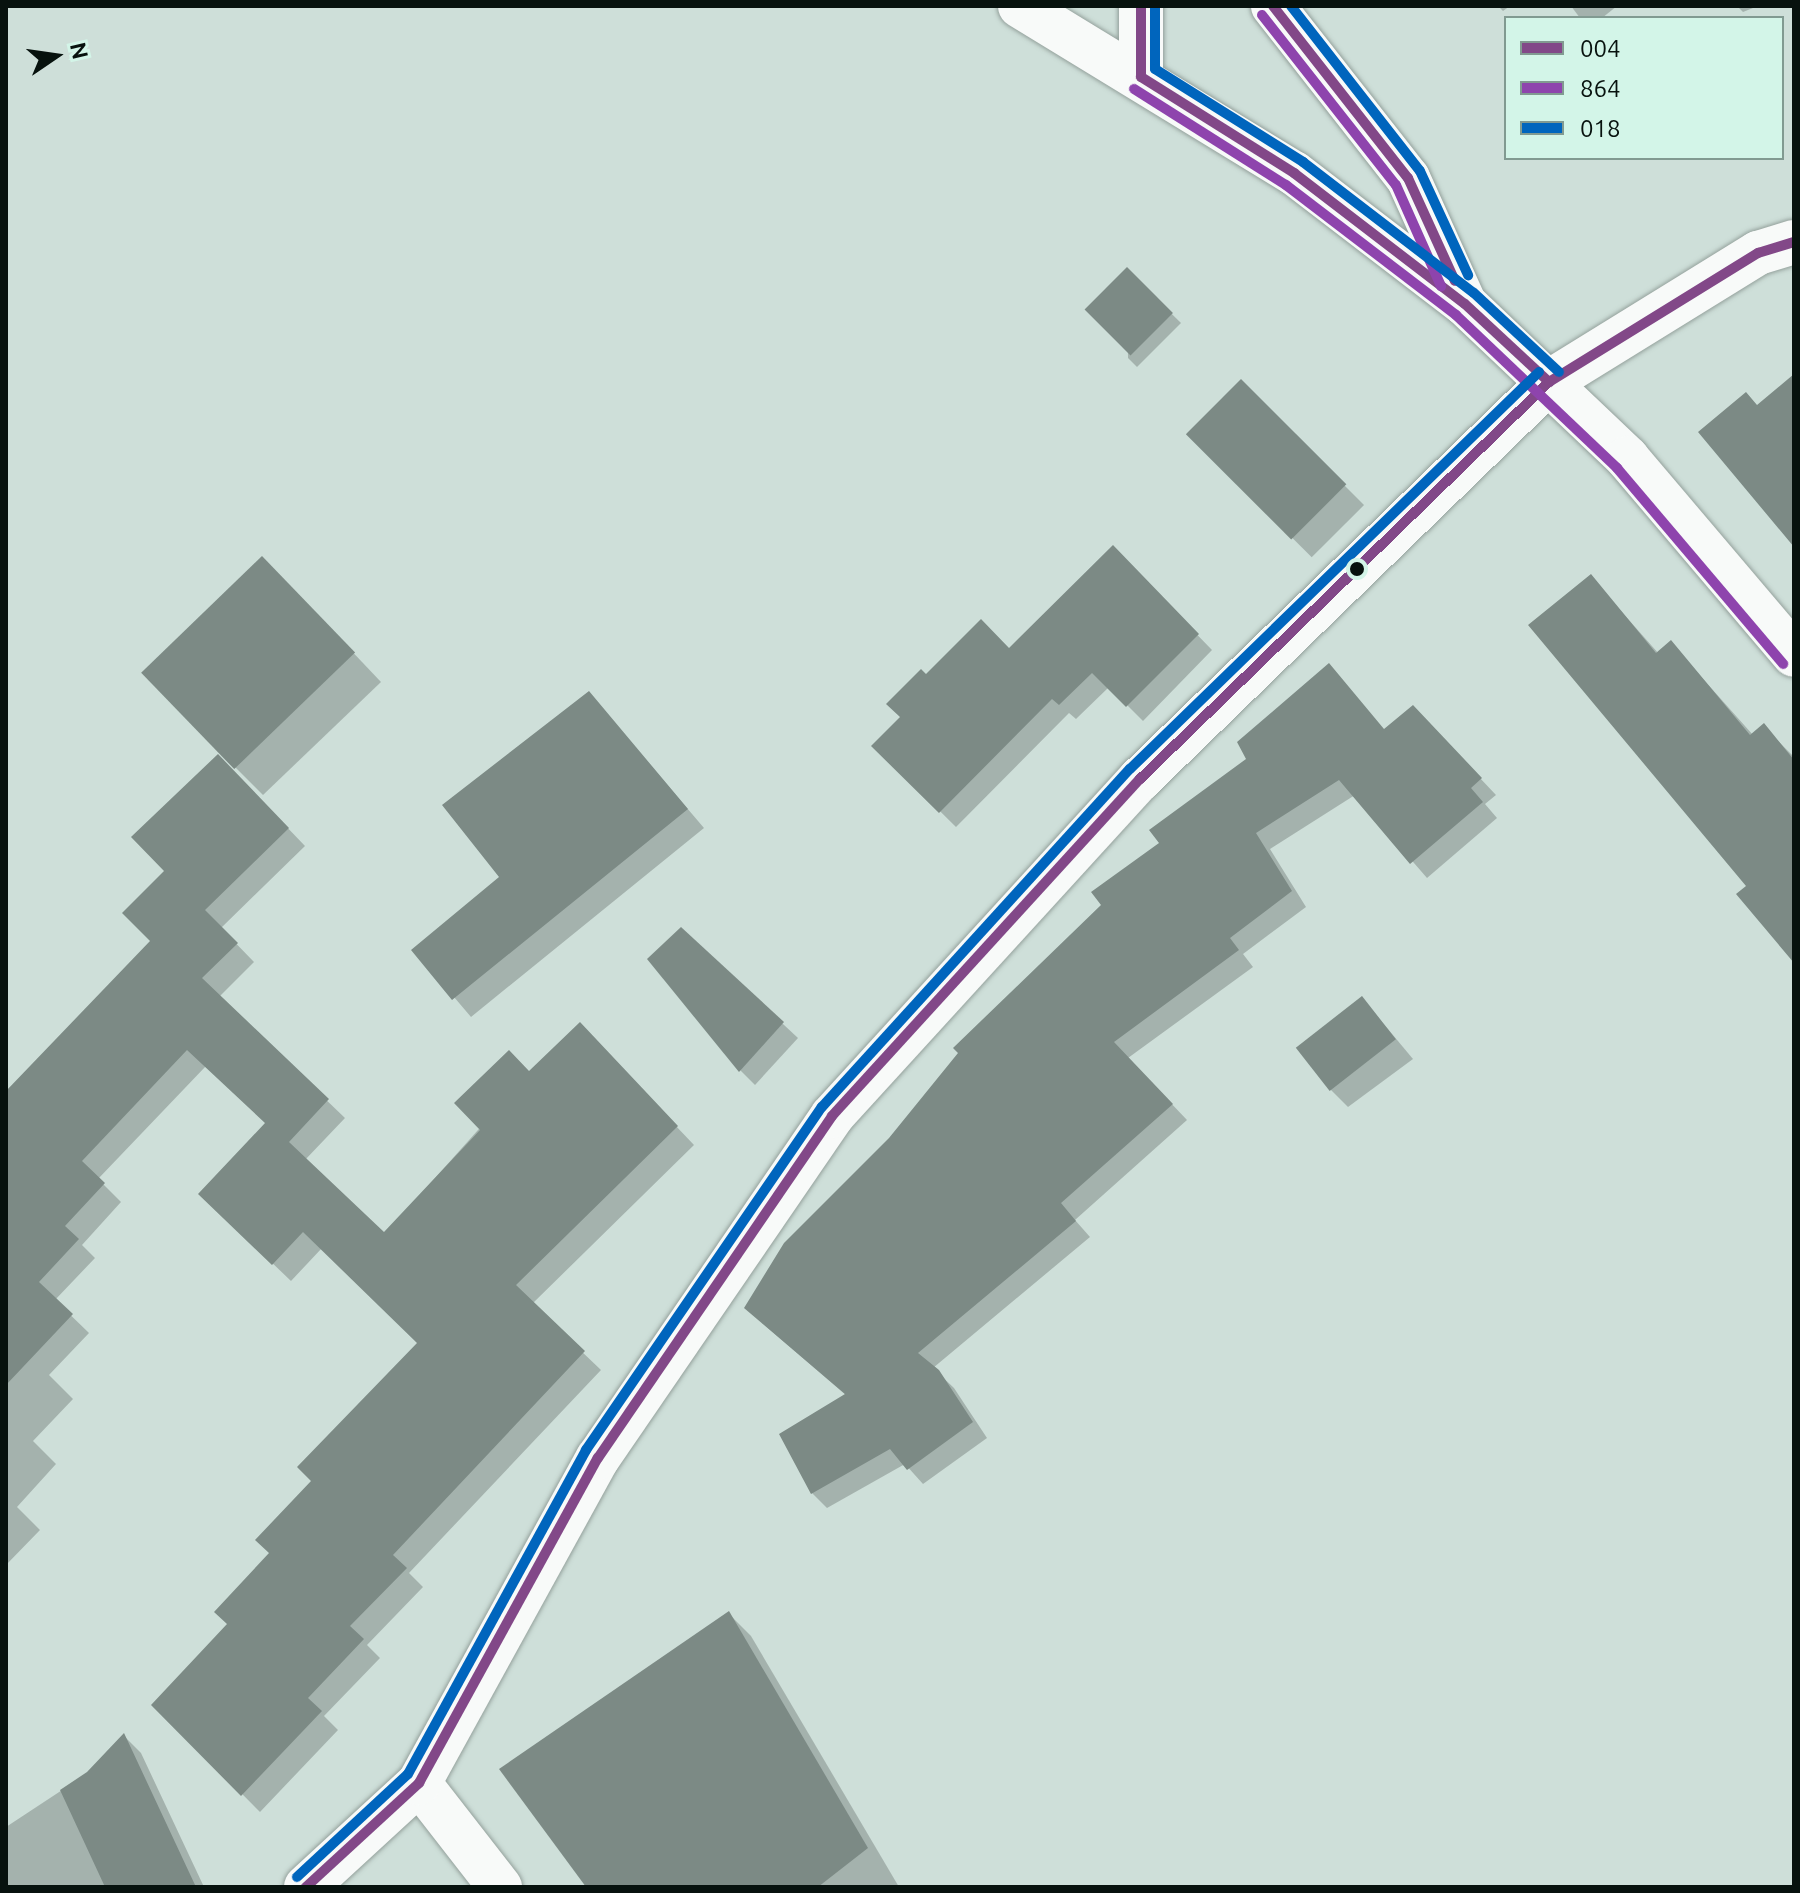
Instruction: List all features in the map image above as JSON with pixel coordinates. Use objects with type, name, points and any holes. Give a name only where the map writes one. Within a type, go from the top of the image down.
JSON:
[{"type":"street","points":[[1020,6],[1294,173],[1465,304],[1627,458],[1794,655]]},
{"type":"street","points":[[1141,6],[1141,77]]},
{"type":"street","points":[[1273,6],[1408,178],[1465,304]]},
{"type":"street","points":[[306,1887],[419,1783],[598,1458],[832,1116],[1140,779],[1549,382],[1758,253],[1794,242]]},
{"type":"street","points":[[419,1783],[500,1887]]},
{"type":"building","points":[[1127,267],[1173,313],[1131,355],[1085,309]]},
{"type":"building","points":[[1794,374],[1794,547],[1698,432],[1746,392],[1757,405]]},
{"type":"building","points":[[1241,379],[1346,484],[1291,540],[1186,434]]},
{"type":"building","points":[[1113,545],[1199,634],[1126,707],[1092,673],[1059,705],[1052,699],[939,813],[871,746],[900,717],[886,704],[921,669],[926,674],[981,619],[1009,648]]},
{"type":"building","points":[[262,556],[355,652],[234,769],[141,673]]},
{"type":"building","points":[[1591,574],[1656,653],[1671,640],[1750,735],[1764,723],[1794,760],[1794,963],[1736,894],[1746,886],[1528,625]]},
{"type":"building","points":[[1329,663],[1384,729],[1413,705],[1482,778],[1471,788],[1483,802],[1410,864],[1339,780],[1256,833],[1292,891],[1230,938],[1239,950],[1114,1042],[1173,1104],[1061,1203],[1076,1221],[918,1353],[939,1370],[973,1422],[907,1470],[890,1449],[811,1494],[779,1434],[845,1394],[744,1308],[784,1243],[889,1138],[958,1053],[953,1048],[1101,905],[1091,892],[1159,843],[1149,830],[1246,759],[1237,742]]},
{"type":"building","points":[[589,691],[688,809],[452,1000],[411,950],[499,877],[442,805]]},
{"type":"building","points":[[218,754],[289,828],[205,910],[238,943],[202,978],[329,1099],[289,1142],[384,1232],[480,1130],[454,1103],[509,1050],[529,1071],[580,1022],[678,1126],[516,1285],[585,1351],[393,1555],[407,1568],[350,1626],[364,1639],[308,1698],[322,1711],[241,1796],[151,1705],[227,1624],[214,1612],[269,1553],[255,1540],[311,1481],[297,1467],[417,1343],[303,1232],[272,1265],[198,1194],[265,1123],[187,1050],[82,1161],[105,1183],[65,1226],[79,1239],[39,1282],[73,1314],[6,1385],[6,1091],[150,941],[122,913],[164,871],[131,837]]},
{"type":"building","points":[[681,927],[784,1022],[739,1072],[647,959]]},
{"type":"building","points":[[1362,996],[1396,1039],[1330,1091],[1296,1048]]},
{"type":"building","points":[[729,1611],[868,1848],[818,1887],[586,1887],[499,1769]]},
{"type":"building","points":[[124,1733],[196,1887],[105,1887],[60,1790],[87,1772]]},
{"type":"transit line","name":"004","points":[[1141,6],[1141,77],[1294,173],[1465,304],[1549,382]]},
{"type":"transit line","name":"018","points":[[1155,6],[1155,69],[1303,162],[1474,293],[1559,372]]},
{"type":"transit line","name":"004","points":[[1273,6],[1408,178],[1455,281]]},
{"type":"transit line","name":"018","points":[[1291,6],[1420,171],[1468,275]]},
{"type":"transit line","name":"864","points":[[1262,15],[1396,185],[1441,286]]},
{"type":"transit line","name":"864","points":[[1134,89],[1286,185],[1456,315],[1617,468],[1783,664]]},
{"type":"transit line","name":"004","points":[[306,1887],[419,1783],[598,1458],[832,1116],[1140,779],[1549,382],[1758,253],[1794,242]]},
{"type":"transit line","name":"018","points":[[297,1877],[408,1774],[586,1450],[822,1107],[1130,769],[1539,372]]}]
